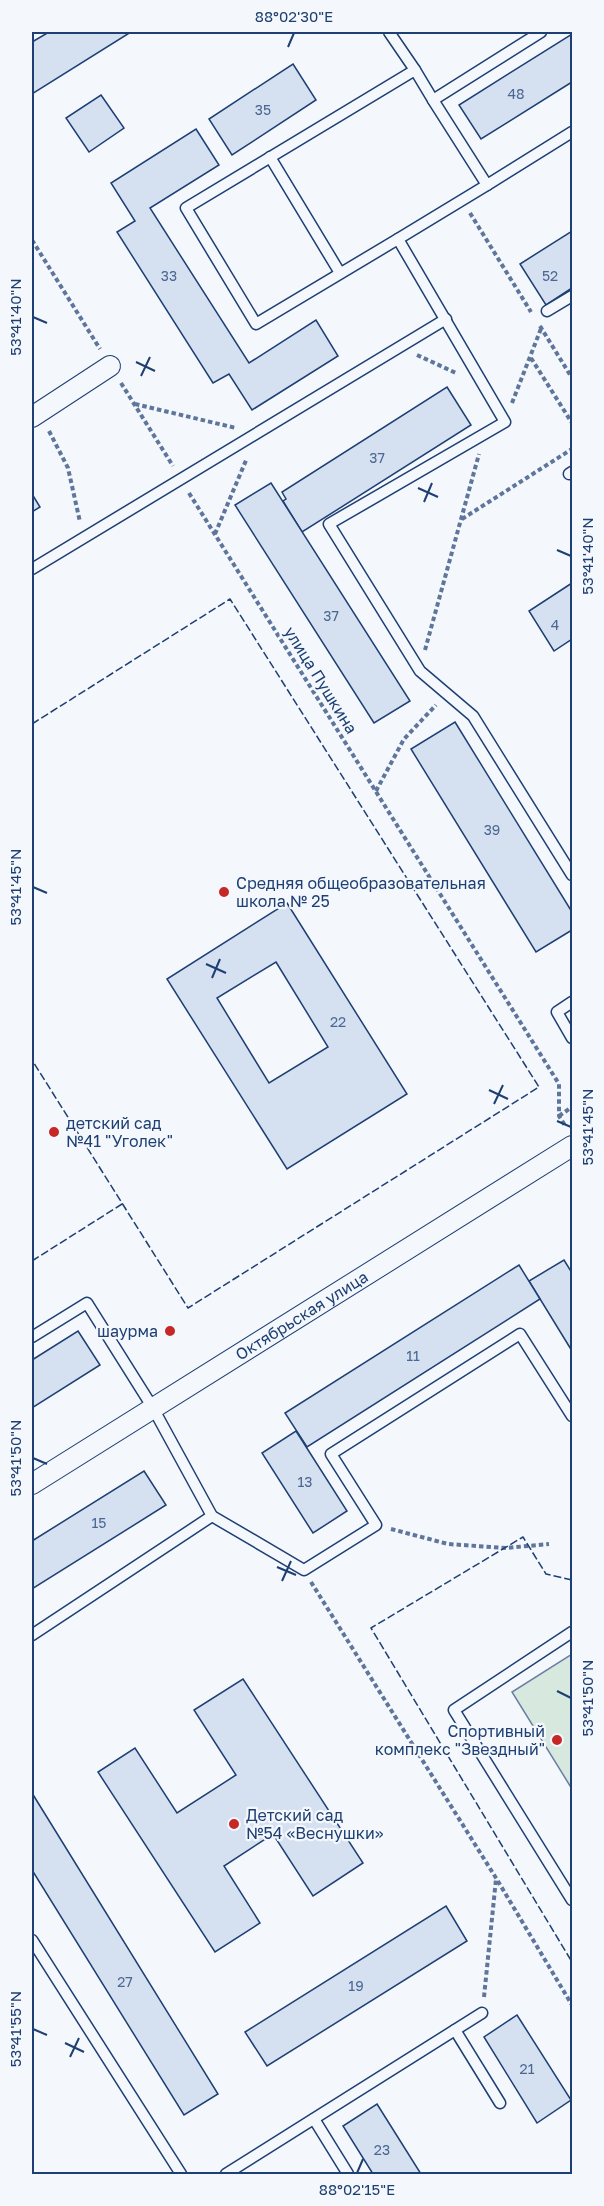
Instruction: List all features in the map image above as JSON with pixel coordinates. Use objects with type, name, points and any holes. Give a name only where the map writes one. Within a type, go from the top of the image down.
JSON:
[{"type":"street","points":[[36,415],[110,366]]},
{"type":"street","name":"Октябрьская улица","points":[[32,1484],[570,1139]]},
{"type":"lane","points":[[389,32],[487,185]]},
{"type":"lane","points":[[433,100],[541,32]]},
{"type":"lane","points":[[415,70],[186,208],[256,324],[573,132]]},
{"type":"lane","points":[[270,157],[340,273]]},
{"type":"lane","points":[[398,239],[505,422],[329,524],[420,670],[473,716],[573,875]]},
{"type":"lane","points":[[547,311],[573,296]]},
{"type":"lane","points":[[32,569],[446,319]]},
{"type":"lane","points":[[573,1002],[556,1012],[573,1038]]},
{"type":"lane","points":[[32,1337],[87,1303],[153,1408],[212,1516],[304,1570],[376,1525],[331,1454],[520,1334],[573,1416]]},
{"type":"lane","points":[[32,1635],[212,1516]]},
{"type":"lane","points":[[573,1632],[454,1710],[573,1900]]},
{"type":"lane","points":[[32,1940],[181,2175]]},
{"type":"lane","points":[[226,2175],[482,2013]]},
{"type":"lane","points":[[455,2030],[500,2103]]},
{"type":"lane","points":[[314,2119],[348,2175]]},
{"type":"path","points":[[462,200],[573,378]]},
{"type":"path","name":"улица Пушкина","points":[[32,240],[559,1084],[560,1116],[570,1139]]},
{"type":"path","points":[[505,422],[547,311]]},
{"type":"path","points":[[399,347],[486,388]]},
{"type":"path","points":[[531,358],[573,423]]},
{"type":"path","points":[[36,415],[68,468],[83,538]]},
{"type":"path","points":[[420,670],[485,433]]},
{"type":"path","points":[[461,519],[573,448]]},
{"type":"path","points":[[376,791],[404,739],[446,694]]},
{"type":"path","points":[[560,1116],[573,1107]]},
{"type":"path","points":[[376,1525],[448,1544],[506,1548],[549,1544]]},
{"type":"path","points":[[304,1570],[573,2005]]},
{"type":"path","points":[[482,2013],[496,1878]]},
{"type":"shaded area","name":"Спортивный комплекс \"Звездный\"","points":[[572,1654],[572,1789],[512,1692]]},
{"type":"building","points":[[49,32],[131,32],[32,94],[32,42]]},
{"type":"building","points":[[572,34],[572,82],[481,139],[459,105]]},
{"type":"building","points":[[293,64],[316,100],[232,155],[209,119]]},
{"type":"building","points":[[101,95],[124,128],[89,152],[66,118]]},
{"type":"building","points":[[196,129],[219,165],[150,208],[249,363],[316,320],[338,356],[252,410],[229,374],[213,383],[117,232],[135,221],[111,183]]},
{"type":"building","points":[[572,231],[572,288],[546,305],[520,264]]},
{"type":"building","points":[[447,387],[471,425],[302,532],[283,501],[286,499],[282,492]]},
{"type":"building","points":[[271,483],[410,701],[374,723],[235,505]]},
{"type":"building","points":[[32,494],[40,507],[32,512]]},
{"type":"building","points":[[572,583],[572,639],[554,651],[529,611]]},
{"type":"building","points":[[455,722],[572,912],[572,930],[536,952],[411,749]]},
{"type":"building","points":[[287,903],[407,1094],[287,1169],[167,979]],"holes":[[[276,962],[328,1047],[269,1083],[217,998]]]},
{"type":"building","points":[[564,1260],[572,1273],[572,1351],[529,1281]]},
{"type":"building","points":[[519,1265],[540,1299],[307,1447],[285,1413]]},
{"type":"building","points":[[78,1331],[100,1365],[32,1408],[32,1360]]},
{"type":"building","points":[[296,1431],[347,1511],[313,1533],[262,1453]]},
{"type":"building","points":[[144,1471],[166,1505],[32,1589],[32,1541]]},
{"type":"building","name":"Детский сад №54 «Веснушки»","points":[[243,1679],[363,1863],[313,1896],[273,1834],[224,1866],[260,1923],[215,1952],[98,1772],[135,1748],[177,1813],[236,1775],[194,1710]]},
{"type":"building","points":[[32,1793],[218,2094],[184,2115],[32,1870]]},
{"type":"building","points":[[446,1906],[467,1941],[267,2066],[245,2032]]},
{"type":"building","points":[[517,2015],[571,2100],[537,2123],[484,2037]]},
{"type":"building","points":[[377,2104],[421,2174],[373,2174],[343,2126]]},
{"type":"fence","points":[[32,724],[230,599],[539,1087],[188,1308],[32,1060]]},
{"type":"fence","points":[[32,1261],[122,1204],[121,1202]]},
{"type":"fence","points":[[572,1580],[546,1574],[523,1537],[371,1628],[572,1962]]},
{"type":"place","name":"Средняя общеобразовательная школа № 25","points":[[224,892]]},
{"type":"place","name":"детский сад №41 \"Уголек\"","points":[[54,1132]]},
{"type":"place","name":"шаурма","points":[[170,1331]]},
{"type":"place","name":"Спортивный комплекс \"Звездный\"","points":[[557,1740]]},
{"type":"place","name":"Детский сад №54 «Веснушки»","points":[[234,1824]]}]
